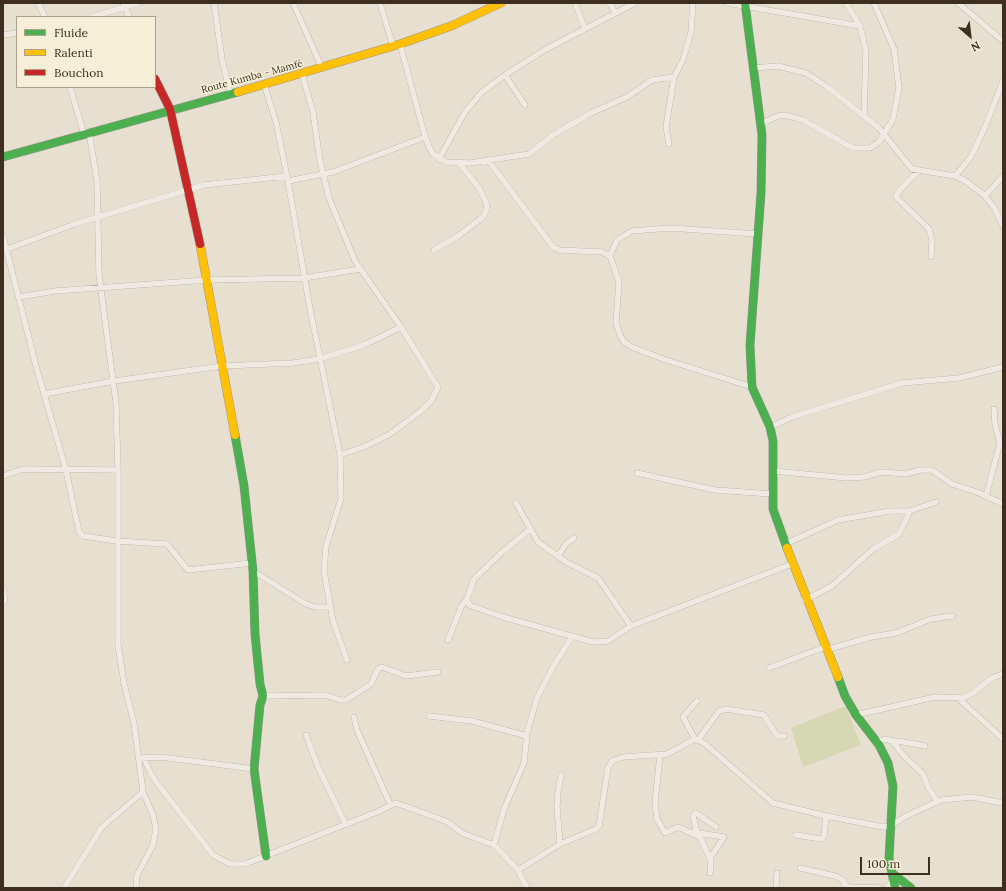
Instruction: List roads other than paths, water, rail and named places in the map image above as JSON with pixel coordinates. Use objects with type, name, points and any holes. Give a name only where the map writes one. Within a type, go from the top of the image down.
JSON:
[{"type":"main road","name":"Route Kumba - Mamfé","points":[[3,157],[170,109],[302,74],[397,45],[451,26],[501,3]]},
{"type":"main road","points":[[745,4],[762,135],[761,193],[750,346],[752,387],[770,427],[774,452],[772,494],[773,509],[805,600],[845,696],[856,715],[886,758],[892,777],[890,858],[893,880],[911,888]]},
{"type":"main road","points":[[156,81],[170,109],[189,190],[207,280],[244,486],[252,567],[255,634],[260,684],[264,696],[260,705],[254,769],[266,856]]},
{"type":"street","points":[[38,3],[44,16]]},
{"type":"street","points":[[95,16],[124,5],[138,3]]},
{"type":"street","points":[[214,3],[222,59],[230,93]]},
{"type":"street","points":[[293,3],[322,68]]},
{"type":"street","points":[[380,3],[397,45],[430,149],[439,159],[452,164],[488,160],[533,152],[553,135],[591,113],[627,97],[652,80],[674,77]]},
{"type":"street","points":[[575,3],[585,29]]},
{"type":"street","points":[[610,3],[615,13]]},
{"type":"street","points":[[439,159],[465,112],[474,100],[505,75],[546,49],[635,3]]},
{"type":"street","points":[[669,144],[666,127],[674,77],[683,60],[688,43],[694,3]]},
{"type":"street","points":[[727,3],[745,4],[860,26]]},
{"type":"street","points":[[846,3],[860,26],[866,51],[864,116]]},
{"type":"street","points":[[760,124],[778,116],[796,117],[852,148],[870,148],[875,146],[884,134],[896,111],[898,88],[894,49],[874,3]]},
{"type":"street","points":[[958,3],[1003,41]]},
{"type":"street","points":[[124,5],[129,16]]},
{"type":"street","points":[[3,35],[16,33]]},
{"type":"street","points":[[753,68],[778,66],[806,73],[864,116],[884,134],[906,164],[912,169],[955,176],[964,180],[985,196],[994,207],[1003,226]]},
{"type":"street","points":[[302,74],[313,112],[323,174],[339,223],[360,269],[401,327],[437,384],[438,391],[421,411],[390,434],[366,446],[340,455]]},
{"type":"street","points":[[505,75],[525,105]]},
{"type":"street","points":[[955,176],[971,157],[985,127],[1003,81]]},
{"type":"street","points":[[264,84],[276,122],[319,359],[340,455],[341,499],[324,557],[325,581],[329,607],[347,660]]},
{"type":"street","points":[[70,88],[87,133],[98,181],[101,289],[114,381],[118,470],[118,645],[124,683],[141,758],[143,792],[153,815],[156,838],[137,876],[136,888]]},
{"type":"street","points":[[7,249],[75,224],[189,190],[204,184],[222,181],[287,178],[333,172],[426,137]]},
{"type":"street","points":[[488,160],[553,247],[559,250],[602,252],[610,256]]},
{"type":"street","points":[[434,250],[458,236],[483,217],[487,209],[486,202],[478,188],[460,164]]},
{"type":"street","points":[[918,171],[899,191],[896,197],[929,228],[932,240],[932,257]]},
{"type":"street","points":[[985,196],[1003,176]]},
{"type":"street","points":[[752,387],[663,359],[632,347],[624,342],[616,323],[620,292],[619,282],[610,256],[617,240],[632,231],[669,228],[758,234]]},
{"type":"street","points":[[3,236],[44,394],[66,470],[79,532],[83,536],[117,541],[167,544],[188,570],[252,567],[306,604],[329,607]]},
{"type":"street","points":[[19,297],[55,291],[101,289],[207,280],[304,278],[360,269]]},
{"type":"street","points":[[44,394],[114,381],[222,366],[293,363],[319,359],[364,345],[401,327]]},
{"type":"street","points":[[770,427],[792,417],[902,383],[959,378],[1003,367]]},
{"type":"street","points":[[986,496],[1000,455],[1000,443],[995,424],[994,409]]},
{"type":"street","points":[[3,476],[23,469],[118,470]]},
{"type":"street","points":[[773,471],[847,478],[864,477],[881,472],[906,474],[920,470],[932,470],[952,484],[986,496],[1003,504]]},
{"type":"street","points":[[637,472],[715,490],[772,494]]},
{"type":"street","points":[[785,544],[838,520],[890,511],[910,511],[936,502]]},
{"type":"street","points":[[516,503],[538,542],[558,556],[598,578],[631,626]]},
{"type":"street","points":[[805,600],[832,586],[873,549],[899,534],[910,511]]},
{"type":"street","points":[[448,640],[462,605],[467,599],[470,589],[478,574],[530,529]]},
{"type":"street","points":[[558,556],[566,544],[574,538]]},
{"type":"street","points":[[467,599],[469,604],[503,618],[593,642],[608,641],[631,626],[792,564]]},
{"type":"street","points":[[3,590],[5,600],[3,602]]},
{"type":"street","points":[[769,668],[825,648],[871,637],[896,634],[931,619],[952,616]]},
{"type":"street","points":[[494,845],[504,809],[524,763],[527,736],[539,693],[558,657],[572,637]]},
{"type":"street","points":[[264,696],[325,695],[340,700],[346,700],[371,684],[378,669],[382,667],[406,676],[438,672]]},
{"type":"street","points":[[856,715],[935,697],[967,697],[985,682],[1003,674]]},
{"type":"street","points":[[958,698],[1003,739]]},
{"type":"street","points":[[697,701],[683,717],[697,740],[704,743],[773,803],[826,816],[883,827],[890,826],[937,801],[972,798],[1003,803]]},
{"type":"street","points":[[518,870],[560,844],[596,829],[599,826],[608,768],[612,761],[623,757],[660,755],[697,740],[719,711],[726,708],[764,715],[777,736],[784,736]]},
{"type":"street","points":[[429,716],[472,721],[527,736]]},
{"type":"street","points":[[354,717],[357,730],[390,804]]},
{"type":"street","points":[[306,735],[318,767],[345,823]]},
{"type":"street","points":[[876,742],[885,739],[925,746]]},
{"type":"street","points":[[892,741],[905,757],[923,774],[928,787],[937,801]]},
{"type":"street","points":[[660,755],[654,803],[657,819],[665,833],[678,826],[695,833],[724,837],[710,858]]},
{"type":"street","points":[[141,758],[161,757],[254,769]]},
{"type":"street","points":[[141,758],[157,783],[213,855],[223,862],[240,865],[266,856],[345,823],[377,812],[390,804],[399,803],[449,823],[462,833],[494,845],[518,870],[527,888]]},
{"type":"street","points":[[560,844],[557,808],[561,775]]},
{"type":"street","points":[[64,888],[102,828],[143,792]]},
{"type":"street","points":[[710,873],[710,858],[704,843],[695,833],[693,816],[696,813],[716,827]]},
{"type":"street","points":[[796,835],[821,839],[824,836],[826,816]]},
{"type":"street","points":[[800,868],[835,876],[843,880],[849,887],[880,888]]},
{"type":"street","points":[[776,888],[777,873]]},
{"type":"street","points":[[887,888],[893,880]]}]
